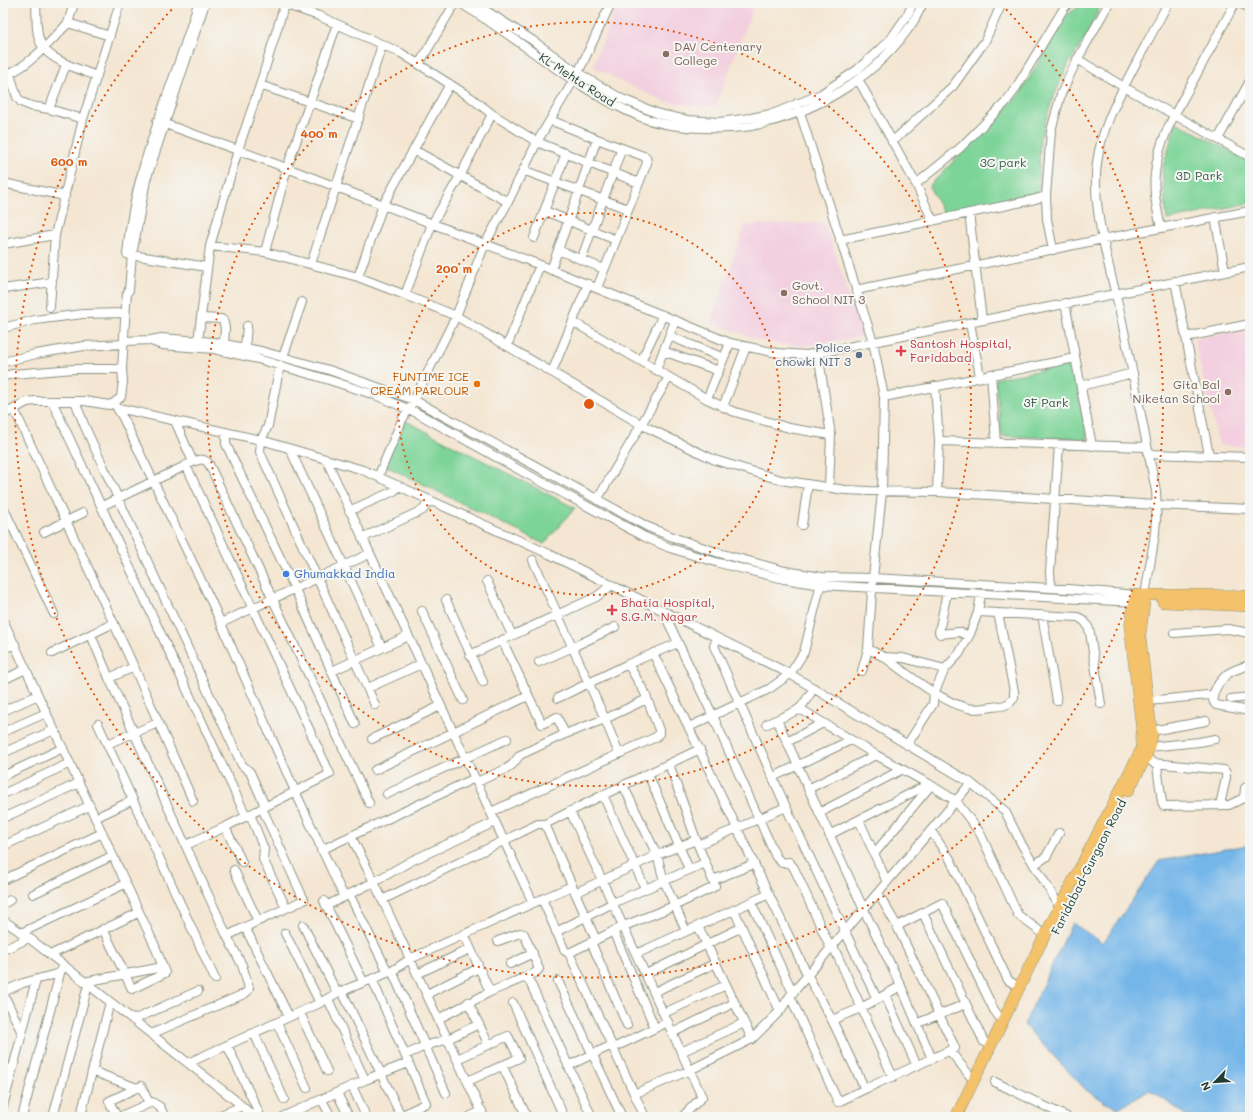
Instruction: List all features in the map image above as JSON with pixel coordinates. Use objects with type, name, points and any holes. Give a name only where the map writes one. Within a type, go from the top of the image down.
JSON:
[{"type":"main road","points":[[1140,599],[1197,595],[1250,596]]},
{"type":"main road","points":[[1140,599],[1250,606]]},
{"type":"main road","name":"Faridabad-Gurgaon Road","points":[[956,1117],[979,1077],[1147,755],[1152,736],[1140,636],[1140,599]]},
{"type":"main road","name":"Faridabad-Gurgaon Road","points":[[1140,599],[1130,627],[1142,731],[1141,750],[1147,755]]},
{"type":"main road","name":"Faridabad-Gurgaon Road","points":[[964,1117],[991,1046],[1060,907],[1147,755]]},
{"type":"street","points":[[36,3],[37,30],[41,45],[44,49],[66,65],[98,76]]},
{"type":"street","points":[[74,3],[68,23],[44,49],[7,75],[21,102],[31,106],[49,109],[84,119]]},
{"type":"street","points":[[50,307],[55,235],[84,119],[120,3]]},
{"type":"street","points":[[128,264],[132,255],[146,180],[161,122],[198,3]]},
{"type":"street","points":[[116,407],[121,397],[123,381],[122,369],[127,294],[124,288],[128,264],[128,237],[133,210],[147,152],[161,122],[205,3]]},
{"type":"street","points":[[198,341],[210,246],[284,3],[319,16],[401,53],[470,96],[492,114],[536,142],[639,182]]},
{"type":"street","points":[[419,64],[455,3]]},
{"type":"street","name":"KL Mehta Road","points":[[460,3],[576,76],[622,99],[659,114],[686,120],[719,122],[775,113],[821,94],[857,70],[890,40],[908,14],[913,3]]},
{"type":"street","name":"KL Mehta Road","points":[[474,3],[532,40],[606,101],[643,118],[682,127],[720,128],[759,125],[786,118],[823,102],[858,79],[886,57],[914,21],[923,3]]},
{"type":"street","points":[[378,477],[402,420],[409,410],[456,316],[485,244],[508,202],[536,142],[576,76],[611,3]]},
{"type":"street","points":[[892,142],[954,86],[981,47],[1002,3]]},
{"type":"street","points":[[916,184],[960,148],[1006,103],[1064,8],[1069,3]]},
{"type":"street","points":[[1053,250],[1047,219],[1046,196],[1051,131],[1061,94],[1077,59],[1109,3]]},
{"type":"street","points":[[1140,599],[1156,532],[1157,505],[1133,373],[1103,239],[1096,189],[1097,164],[1101,142],[1110,116],[1168,3]]},
{"type":"street","points":[[1161,228],[1155,198],[1155,173],[1160,147],[1175,114],[1235,3]]},
{"type":"street","points":[[1240,3],[1250,8]]},
{"type":"street","points":[[68,23],[110,36]]},
{"type":"street","points":[[264,252],[287,168],[337,24]]},
{"type":"street","points":[[312,264],[382,45]]},
{"type":"street","points":[[1077,59],[1124,87],[1250,156]]},
{"type":"street","points":[[49,109],[66,65]]},
{"type":"street","points":[[858,79],[916,184],[932,221]]},
{"type":"street","points":[[1218,138],[1250,81]]},
{"type":"street","points":[[358,277],[383,205],[450,84]]},
{"type":"street","points":[[260,85],[358,119]]},
{"type":"street","points":[[797,103],[873,342],[884,397],[882,492],[872,588],[868,649],[862,671]]},
{"type":"street","points":[[406,295],[432,224],[460,176],[492,114]]},
{"type":"street","points":[[550,120],[598,140],[646,157],[647,163],[596,288]]},
{"type":"street","points":[[161,122],[287,168],[540,265],[730,343],[778,354],[807,355],[818,353],[1250,267]]},
{"type":"street","points":[[551,270],[598,140]]},
{"type":"street","points":[[581,260],[622,148]]},
{"type":"street","points":[[414,150],[508,202]]},
{"type":"street","points":[[534,238],[566,153]]},
{"type":"street","points":[[523,170],[628,209]]},
{"type":"street","points":[[3,183],[65,196]]},
{"type":"street","points":[[840,240],[1046,196]]},
{"type":"street","points":[[545,210],[591,231],[616,240]]},
{"type":"street","points":[[856,290],[1103,239],[1250,211]]},
{"type":"street","points":[[969,213],[982,320]]},
{"type":"street","points":[[1215,217],[1226,271]]},
{"type":"street","points":[[3,244],[55,235]]},
{"type":"street","points":[[210,246],[264,252],[358,277],[406,295],[456,316],[642,425],[715,460],[780,480],[845,490],[937,492],[1250,509]]},
{"type":"street","points":[[558,250],[604,269]]},
{"type":"street","points":[[132,255],[207,266]]},
{"type":"street","points":[[507,346],[540,265]]},
{"type":"street","points":[[1175,281],[1209,456]]},
{"type":"street","points":[[3,289],[52,282]]},
{"type":"street","points":[[552,372],[588,284]]},
{"type":"street","points":[[302,302],[281,361],[268,426],[261,440],[261,457],[356,660],[375,705]]},
{"type":"street","points":[[1065,303],[1092,446]]},
{"type":"street","points":[[3,328],[35,320],[83,314],[125,313]]},
{"type":"street","points":[[641,361],[663,316]]},
{"type":"street","points":[[202,318],[223,320],[225,328],[224,344]]},
{"type":"street","points":[[656,370],[675,320]]},
{"type":"street","points":[[573,322],[732,412],[789,428],[831,435]]},
{"type":"street","points":[[970,323],[980,376]]},
{"type":"street","points":[[1186,337],[1250,324]]},
{"type":"street","points":[[245,348],[247,326]]},
{"type":"street","points":[[669,336],[724,358]]},
{"type":"street","points":[[3,362],[36,354],[84,346],[161,338],[224,344],[245,348],[368,392],[409,410],[645,538],[670,548],[719,563],[784,579],[821,581],[872,588],[981,594],[1140,599]]},
{"type":"street","points":[[151,340],[162,345],[214,349],[329,370],[414,400],[648,527],[712,551],[821,581],[873,578],[1051,588],[1140,599]]},
{"type":"street","points":[[707,399],[730,343]]},
{"type":"street","points":[[723,407],[746,347]]},
{"type":"street","points":[[663,351],[718,371]]},
{"type":"street","points":[[818,353],[831,435],[829,487]]},
{"type":"street","points":[[884,397],[980,376],[1075,358]]},
{"type":"street","points":[[3,376],[74,369],[122,369]]},
{"type":"street","points":[[1080,386],[1133,373]]},
{"type":"street","points":[[991,374],[996,443]]},
{"type":"street","points":[[597,500],[669,377]]},
{"type":"street","points":[[935,386],[939,441],[937,492]]},
{"type":"street","points":[[52,401],[264,849],[263,859],[286,908]]},
{"type":"street","points":[[75,401],[118,498],[242,765],[250,772],[304,900],[227,936]]},
{"type":"street","points":[[3,415],[28,402],[85,401],[109,405],[261,440],[363,470],[548,554],[790,674],[971,784],[1005,811],[1022,845],[1060,907]]},
{"type":"street","points":[[116,407],[154,481],[221,623],[321,850],[390,972],[446,1093]]},
{"type":"street","points":[[14,409],[134,667],[193,801]]},
{"type":"street","points":[[175,421],[190,463],[253,608],[330,774],[186,845]]},
{"type":"street","points":[[226,432],[226,444],[295,589],[355,724]]},
{"type":"street","points":[[939,441],[1092,446],[1209,456],[1250,457]]},
{"type":"street","points":[[1051,588],[1050,572],[1054,498],[1059,445]]},
{"type":"street","points":[[290,449],[382,648]]},
{"type":"street","points":[[102,506],[190,463],[205,459],[209,464],[274,599],[369,804]]},
{"type":"street","points":[[326,459],[533,903]]},
{"type":"street","points":[[802,525],[808,484]]},
{"type":"street","points":[[349,511],[394,491],[399,486]]},
{"type":"street","points":[[362,538],[423,510],[430,500]]},
{"type":"street","points":[[3,507],[54,614]]},
{"type":"street","points":[[44,532],[83,513]]},
{"type":"street","points":[[221,623],[370,554]]},
{"type":"street","points":[[533,560],[605,719],[619,754]]},
{"type":"street","points":[[487,581],[512,635]]},
{"type":"street","points":[[689,728],[769,689],[790,674],[804,652],[821,581]]},
{"type":"street","points":[[470,655],[596,597],[612,585]]},
{"type":"street","points":[[947,592],[939,632],[940,634],[960,632],[969,636]]},
{"type":"street","points":[[907,744],[933,704],[934,693],[944,669],[960,654],[969,636],[978,612],[981,594]]},
{"type":"street","points":[[446,600],[483,682]]},
{"type":"street","points":[[422,611],[463,700]]},
{"type":"street","points":[[663,611],[713,716],[778,860],[782,863],[789,862],[794,868],[893,1076]]},
{"type":"street","points":[[978,612],[1078,617],[1084,619],[1088,625],[1090,634],[1101,704]]},
{"type":"street","points":[[868,649],[884,657],[934,693],[969,708],[986,708],[1006,705],[1014,698],[1014,691],[998,613]]},
{"type":"street","points":[[1042,615],[1057,701]]},
{"type":"street","points":[[4,623],[138,913],[155,946],[165,973],[132,989],[104,929]]},
{"type":"street","points":[[52,653],[114,624]]},
{"type":"street","points":[[538,662],[573,648],[615,627]]},
{"type":"street","points":[[1174,632],[1228,629],[1250,633]]},
{"type":"street","points":[[91,635],[109,678],[227,936],[242,965],[249,984],[248,991],[151,1034]]},
{"type":"street","points":[[332,671],[408,636]]},
{"type":"street","points":[[717,638],[714,646],[739,704],[877,999]]},
{"type":"street","points":[[502,640],[542,724],[557,717],[565,734]]},
{"type":"street","points":[[558,698],[628,664],[678,643]]},
{"type":"street","points":[[3,649],[15,644]]},
{"type":"street","points":[[653,653],[808,976],[832,1020],[863,1085],[867,1088]]},
{"type":"street","points":[[884,657],[903,658],[944,669]]},
{"type":"street","points":[[368,688],[421,664]]},
{"type":"street","points":[[491,812],[656,737],[659,734],[659,730],[645,693],[628,664]]},
{"type":"street","points":[[1250,665],[1229,673],[1219,684],[1213,696],[1213,701],[1216,705],[1250,711]]},
{"type":"street","points":[[109,678],[134,667]]},
{"type":"street","points":[[3,680],[26,669]]},
{"type":"street","points":[[767,724],[796,711],[802,706],[814,688]]},
{"type":"street","points":[[3,711],[38,695]]},
{"type":"street","points":[[1148,701],[1208,695],[1213,696]]},
{"type":"street","points":[[375,770],[528,696]]},
{"type":"street","points":[[1231,699],[1250,697]]},
{"type":"street","points":[[321,850],[476,780],[506,769],[512,765],[520,755],[565,734],[605,719],[647,699]]},
{"type":"street","points":[[372,739],[440,706]]},
{"type":"street","points":[[796,711],[802,710],[901,770],[930,785],[956,802],[980,833],[1018,916],[1046,935]]},
{"type":"street","points":[[3,732],[46,713]]},
{"type":"street","points":[[777,720],[864,910],[918,1023],[932,1059]]},
{"type":"street","points":[[1151,731],[1206,721]]},
{"type":"street","points":[[107,744],[158,723]]},
{"type":"street","points":[[786,742],[823,723]]},
{"type":"street","points":[[98,724],[216,979]]},
{"type":"street","points":[[3,753],[54,730]]},
{"type":"street","points":[[387,794],[508,739]]},
{"type":"street","points":[[1147,755],[1215,739]]},
{"type":"street","points":[[773,777],[851,740]]},
{"type":"street","points":[[3,776],[63,748]]},
{"type":"street","points":[[382,900],[503,840],[538,824],[545,824],[700,749]]},
{"type":"street","points":[[808,789],[876,755]]},
{"type":"street","points":[[1147,755],[1224,770],[1226,773],[1226,778],[1220,805]]},
{"type":"street","points":[[1147,755],[1158,769],[1162,802],[1164,806],[1232,804],[1247,796],[1245,788],[1250,785]]},
{"type":"street","points":[[3,794],[70,763]]},
{"type":"street","points":[[569,953],[613,931],[674,906],[715,886],[697,842],[669,764]]},
{"type":"street","points":[[819,812],[901,770]]},
{"type":"street","points":[[648,774],[689,870]]},
{"type":"street","points":[[3,818],[79,783]]},
{"type":"street","points":[[634,1094],[690,1070],[752,1039],[780,1011],[832,947],[971,784]]},
{"type":"street","points":[[623,785],[657,855],[664,881],[686,931]]},
{"type":"street","points":[[830,835],[930,785]]},
{"type":"street","points":[[874,854],[930,785]]},
{"type":"street","points":[[603,795],[645,888]]},
{"type":"street","points":[[94,818],[133,800]]},
{"type":"street","points":[[3,846],[89,806]]},
{"type":"street","points":[[188,1063],[300,1013],[363,981],[390,972],[410,959],[542,899],[602,880],[679,846],[697,842],[737,828],[786,807]]},
{"type":"street","points":[[570,811],[702,1097],[682,1117]]},
{"type":"street","points":[[859,820],[887,882]]},
{"type":"street","points":[[363,981],[324,903],[346,896],[411,861],[495,822]]},
{"type":"street","points":[[545,824],[573,890],[586,916],[594,941],[627,1025]]},
{"type":"street","points":[[225,827],[242,862]]},
{"type":"street","points":[[931,831],[950,859],[1008,980],[1020,988]]},
{"type":"street","points":[[3,880],[102,833]]},
{"type":"street","points":[[1034,864],[1046,857],[1059,833]]},
{"type":"street","points":[[351,836],[418,974],[483,1114],[469,1117]]},
{"type":"street","points":[[32,894],[112,856]]},
{"type":"street","points":[[556,932],[645,888],[705,863]]},
{"type":"street","points":[[713,880],[754,864]]},
{"type":"street","points":[[234,870],[258,921]]},
{"type":"street","points":[[22,933],[125,884]]},
{"type":"street","points":[[751,902],[838,1102],[893,1076],[950,1052],[955,1048],[897,926],[878,893]]},
{"type":"street","points":[[636,954],[769,894]]},
{"type":"street","points":[[542,899],[556,932],[565,951],[569,953],[645,1117]]},
{"type":"street","points":[[897,926],[942,903],[994,1010],[1003,1022]]},
{"type":"street","points":[[734,910],[780,1011]]},
{"type":"street","points":[[50,955],[138,913]]},
{"type":"street","points":[[923,913],[984,1042],[991,1046]]},
{"type":"street","points":[[3,920],[50,955],[62,970],[86,983],[253,1116],[259,1113],[228,1045]]},
{"type":"street","points":[[303,925],[381,1074],[400,1117],[414,1114],[426,1103],[372,979]]},
{"type":"street","points":[[698,926],[752,1039]]},
{"type":"street","points":[[244,927],[289,1017]]},
{"type":"street","points":[[646,974],[742,927]]},
{"type":"street","points":[[613,931],[655,1028]]},
{"type":"street","points":[[438,1018],[468,1002],[536,973],[539,969],[524,934],[520,932],[498,941]]},
{"type":"street","points":[[285,933],[320,1003]]},
{"type":"street","points":[[464,934],[490,992]]},
{"type":"street","points":[[3,950],[29,938]]},
{"type":"street","points":[[418,974],[470,949]]},
{"type":"street","points":[[510,964],[533,954]]},
{"type":"street","points":[[654,992],[716,964]]},
{"type":"street","points":[[86,983],[163,967]]},
{"type":"street","points":[[427,994],[479,968]]},
{"type":"street","points":[[22,1033],[3,993],[23,983],[36,980],[62,970]]},
{"type":"street","points":[[22,1117],[62,970]]},
{"type":"street","points":[[527,976],[592,1117]]},
{"type":"street","points":[[3,1106],[36,980]]},
{"type":"street","points":[[558,981],[622,1117]]},
{"type":"street","points":[[53,1117],[86,983]]},
{"type":"street","points":[[664,1013],[726,985]]},
{"type":"street","points":[[832,1020],[861,1008],[901,986]]},
{"type":"street","points":[[133,1020],[198,991]]},
{"type":"street","points":[[885,995],[918,1066]]},
{"type":"street","points":[[328,999],[365,1080]]},
{"type":"street","points":[[85,1117],[82,1111],[110,1002]]},
{"type":"street","points":[[468,1002],[489,1045]]},
{"type":"street","points":[[513,1003],[562,1116]]},
{"type":"street","points":[[672,1033],[734,1003]]},
{"type":"street","points":[[918,1023],[966,1004]]},
{"type":"street","points":[[300,1013],[327,1071]]},
{"type":"street","points":[[568,1066],[592,1054],[668,1022]]},
{"type":"street","points":[[277,1023],[307,1088]]},
{"type":"street","points":[[681,1052],[744,1023]]},
{"type":"street","points":[[285,1117],[284,1116],[381,1074],[406,1060],[425,1046],[448,1039],[479,1024]]},
{"type":"street","points":[[254,1033],[284,1099]]},
{"type":"street","points":[[457,1059],[508,1036],[519,1058],[468,1081]]},
{"type":"street","points":[[950,1052],[979,1077]]},
{"type":"street","points":[[3,1061],[11,1077]]},
{"type":"street","points":[[502,1065],[527,1117]]},
{"type":"street","points":[[92,1071],[137,1088]]},
{"type":"street","points":[[995,1082],[1056,1115],[1067,1117]]},
{"type":"street","points":[[149,1103],[141,1086],[109,1101],[118,1117],[152,1102],[160,1107],[165,1117]]},
{"type":"street","points":[[352,1086],[364,1112]]},
{"type":"street","points":[[337,1093],[349,1117]]},
{"type":"street","points":[[322,1100],[331,1117]]},
{"type":"street","points":[[216,1117],[242,1106]]},
{"type":"street","points":[[137,1109],[141,1117]]},
{"type":"shaded area","name":"DAV Centenary College","points":[[618,3],[755,3],[715,107],[666,102],[618,80],[593,66]]},
{"type":"shaded area","name":"Govt. School NIT 3","points":[[825,223],[862,336],[806,346],[767,343],[711,322],[745,225]]},
{"type":"shaded area","name":"Gita Bal Niketan School","points":[[1250,329],[1250,447],[1219,445],[1194,339]]},
{"type":"green space","name":"3C park","points":[[1089,3],[1097,3],[1099,9],[1085,39],[1069,63],[1052,101],[1040,139],[1039,192],[943,213],[929,186],[1019,95],[1066,16],[1078,7]]},
{"type":"green space","name":"3D Park","points":[[1176,122],[1250,162],[1250,203],[1167,220],[1162,170]]},
{"type":"green space","name":"3F Park","points":[[1073,364],[1088,439],[1002,436],[995,379]]},
{"type":"green space","points":[[404,420],[575,508],[544,544],[384,465]]},
{"type":"water","points":[[1248,845],[1250,846],[1250,1117],[1189,1117],[1150,1090],[1118,1108],[1104,1102],[1086,1090],[1024,1025],[1072,923],[1103,943],[1159,861]]},
{"type":"place","name":"DAV Centenary College","points":[[666,54]]},
{"type":"place","name":"Govt. School NIT 3","points":[[784,293]]},
{"type":"place","name":"Santosh Hospital, Faridabad","points":[[901,351]]},
{"type":"place","name":"Police chowki NIT 3","points":[[859,355]]},
{"type":"place","name":"FUNTIME ICE CREAM PARLOUR","points":[[477,384]]},
{"type":"place","name":"Gita Bal Niketan School","points":[[1228,392]]},
{"type":"place","name":"Ghumakkad India","points":[[286,574]]},
{"type":"place","name":"Bhatia Hospital, S.G.M. Nagar","points":[[612,610]]}]
